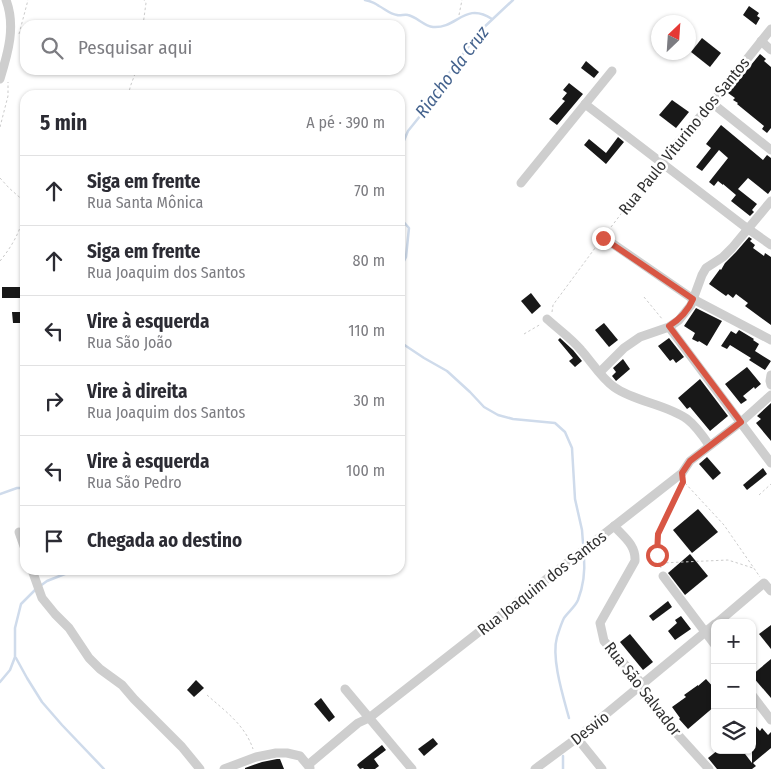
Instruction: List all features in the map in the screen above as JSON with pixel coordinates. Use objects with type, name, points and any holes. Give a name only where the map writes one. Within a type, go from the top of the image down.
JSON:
[{"type":"street","points":[[0,79],[11,34],[11,19],[6,0]]},
{"type":"street","name":"Rua Paulo Viturino dos Santos","points":[[661,162],[771,30]]},
{"type":"street","points":[[761,41],[771,50]]},
{"type":"street","points":[[521,183],[612,71]]},
{"type":"street","points":[[712,103],[771,150]]},
{"type":"street","points":[[585,104],[771,245]]},
{"type":"street","points":[[600,372],[624,348],[640,337],[669,326],[679,320],[691,305],[706,268],[723,257],[732,248],[771,201]]},
{"type":"street","points":[[603,238],[693,299],[771,340]]},
{"type":"street","points":[[547,319],[576,344],[607,382],[624,393],[686,419],[696,428],[709,445]]},
{"type":"street","points":[[669,326],[771,463]]},
{"type":"street","points":[[771,374],[771,385]]},
{"type":"street","name":"Rua Joaquim dos Santos","points":[[310,767],[358,723],[369,718],[682,473],[690,461],[741,422],[771,395]]},
{"type":"street","name":"Rua São Salvador","points":[[614,526],[632,545],[636,554],[635,561],[600,623],[604,641],[643,685],[659,714],[709,769]]},
{"type":"street","points":[[34,575],[42,598],[54,614],[69,628],[89,658],[100,669],[122,684],[134,699],[182,747],[200,769]]},
{"type":"street","points":[[663,576],[711,640]]},
{"type":"street","points":[[764,583],[771,591]]},
{"type":"street","name":"Desvio","points":[[722,619],[764,583]]},
{"type":"street","name":"Desvio","points":[[535,769],[643,685],[711,628]]},
{"type":"street","points":[[345,689],[412,769]]},
{"type":"street","points":[[756,700],[771,720]]},
{"type":"street","points":[[577,738],[602,769]]},
{"type":"street","points":[[224,769],[256,757],[276,753],[300,756],[310,767]]},
{"type":"path","points":[[144,0],[146,3],[144,20]]},
{"type":"path","points":[[460,15],[462,0]]},
{"type":"path","points":[[129,90],[134,75]]},
{"type":"path","name":"Rua Paulo Viturino dos Santos","points":[[524,334],[551,315],[553,305],[661,162]]},
{"type":"path","points":[[0,178],[20,198]]},
{"type":"path","points":[[0,261],[10,248],[20,228]]},
{"type":"path","points":[[644,297],[669,326]]},
{"type":"path","points":[[663,576],[657,555],[658,534],[683,482],[724,525],[764,583]]},
{"type":"path","points":[[759,495],[771,484]]},
{"type":"path","points":[[659,563],[728,560],[754,568]]},
{"type":"path","points":[[208,695],[247,734],[256,757]]},
{"type":"building","points":[[749,6],[759,13],[757,16],[760,18],[756,25],[743,15]]},
{"type":"building","points":[[702,38],[721,53],[710,67],[696,56],[696,46]]},
{"type":"building","points":[[760,54],[771,67],[771,128],[767,133],[762,129],[764,126],[737,104],[733,100],[735,98],[728,93]]},
{"type":"building","points":[[586,61],[599,72],[594,78],[581,68]]},
{"type":"building","points":[[569,83],[583,94],[557,125],[549,119],[565,101],[562,99],[567,93],[563,90]]},
{"type":"building","points":[[672,100],[689,112],[676,128],[659,115]]},
{"type":"building","points":[[721,125],[763,160],[767,155],[771,158],[771,190],[768,194],[748,178],[738,189],[757,204],[750,216],[731,201],[736,195],[723,184],[718,181],[714,186],[709,182],[728,158],[719,150],[702,171],[696,167],[711,148],[706,144]]},
{"type":"building","points":[[618,137],[624,142],[606,164],[584,145],[589,139],[606,153]]},
{"type":"building","points":[[749,237],[752,239],[750,241],[755,245],[753,248],[764,256],[765,253],[771,257],[771,325],[745,306],[748,303],[736,294],[733,298],[728,294],[726,296],[709,284]]},
{"type":"building","points":[[2,287],[20,287],[20,298],[2,298]]},
{"type":"building","points":[[531,293],[541,306],[532,314],[521,301]]},
{"type":"building","points":[[696,308],[722,321],[707,346],[692,339],[695,333],[684,326]]},
{"type":"building","points":[[12,312],[20,312],[20,323],[13,323]]},
{"type":"building","points":[[604,323],[618,340],[609,347],[595,330]]},
{"type":"building","points":[[739,330],[754,339],[759,344],[755,351],[771,361],[765,370],[749,360],[751,358],[730,345],[727,349],[721,346],[731,331],[736,334]]},
{"type":"building","points":[[560,338],[582,361],[575,367],[569,361],[573,358],[558,340]]},
{"type":"building","points":[[669,338],[684,357],[676,363],[673,359],[670,361],[658,346]]},
{"type":"building","points":[[623,359],[630,369],[616,381],[612,376],[616,372],[613,368]]},
{"type":"building","points":[[747,367],[761,384],[743,396],[747,400],[741,404],[725,384]]},
{"type":"building","points":[[700,379],[728,416],[710,431],[690,407],[687,409],[678,398]]},
{"type":"building","points":[[771,403],[771,441],[756,423],[761,419],[757,416]]},
{"type":"building","points":[[707,457],[721,473],[713,480],[699,464]]},
{"type":"building","points":[[763,468],[767,474],[747,490],[743,485]]},
{"type":"building","points":[[698,509],[718,532],[692,553],[673,530]]},
{"type":"building","points":[[690,554],[708,576],[685,595],[668,573]]},
{"type":"building","points":[[668,601],[672,607],[653,621],[649,616]]},
{"type":"building","points":[[681,616],[691,629],[675,640],[668,631],[677,623],[675,620]]},
{"type":"building","points":[[771,625],[771,649],[759,634]]},
{"type":"building","points":[[630,634],[653,662],[643,670],[620,642]]},
{"type":"building","points":[[771,659],[771,698],[756,681],[756,672]]},
{"type":"building","points":[[706,679],[711,685],[711,709],[688,729],[672,707],[686,697],[684,695]]},
{"type":"building","points":[[196,680],[204,688],[194,697],[187,690]]},
{"type":"building","points":[[321,698],[335,717],[329,722],[314,704]]},
{"type":"building","points":[[756,726],[760,731],[762,728],[768,735],[771,732],[771,748],[753,763],[756,766],[752,769],[717,769],[708,758],[713,754],[745,754],[752,763],[752,754],[756,754]]},
{"type":"building","points":[[433,738],[438,744],[424,756],[418,749]]},
{"type":"building","points":[[382,745],[386,750],[374,759],[379,766],[375,769],[360,769],[357,765]]},
{"type":"building","points":[[280,759],[284,769],[245,769],[262,762]]},
{"type":"waterway","points":[[365,0],[392,14],[411,16],[433,27],[449,24],[468,14],[475,13],[483,14],[492,19]]},
{"type":"waterway","name":"Riacho da Cruz","points":[[405,138],[408,131],[437,95],[447,76],[480,31],[513,0]]},
{"type":"waterway","name":"Riacho da Cruz","points":[[405,224],[409,228],[405,259]]},
{"type":"waterway","points":[[405,345],[447,371],[484,407],[498,415],[513,419],[555,423],[565,432],[572,448],[575,499],[583,543]]},
{"type":"waterway","name":"Riacho da Cruz","points":[[0,494],[20,488]]},
{"type":"waterway","points":[[569,718],[558,677],[556,646],[557,637],[564,618],[575,605],[580,595],[584,557]]},
{"type":"waterway","points":[[0,682],[10,670],[15,657],[15,628],[21,604],[47,581],[62,575]]},
{"type":"waterway","points":[[16,658],[42,702],[104,769]]},
{"type":"waterway","points":[[563,756],[563,769]]},
{"type":"route","points":[[603,238],[693,299],[691,305],[679,320],[669,326],[741,422],[690,461],[682,473],[683,482],[658,534],[657,555]]}]
